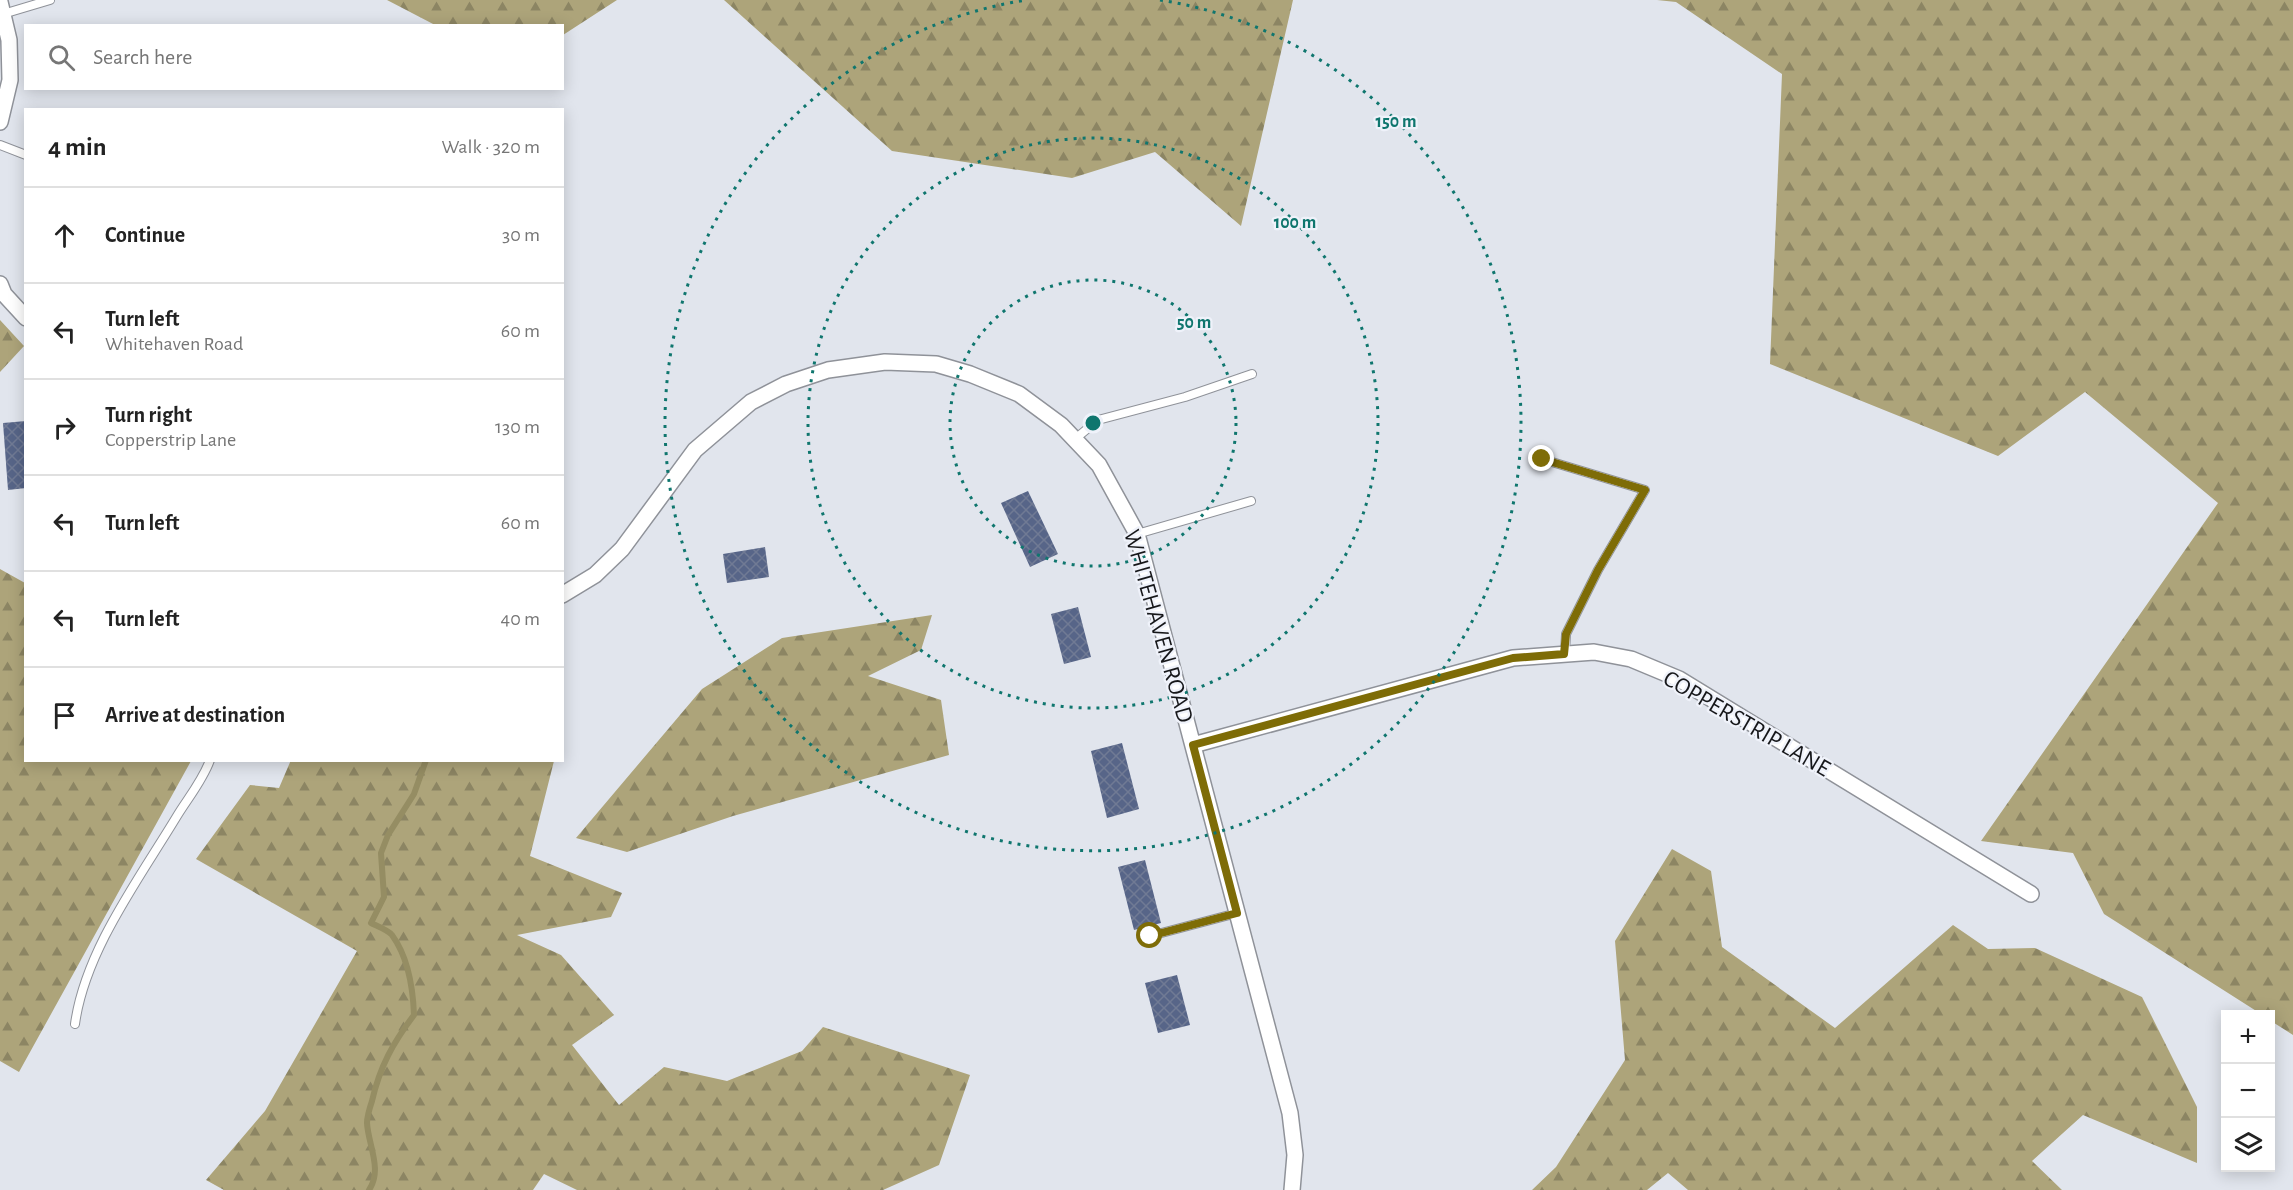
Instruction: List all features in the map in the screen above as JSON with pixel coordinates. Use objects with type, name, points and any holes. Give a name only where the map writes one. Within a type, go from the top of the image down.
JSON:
[{"type":"street","points":[[0,122],[10,80],[9,40],[1,8]]},
{"type":"street","points":[[0,284],[4,294],[23,310]]},
{"type":"street","name":"WHITEHAVEN ROAD","points":[[564,594],[595,575],[622,549],[695,450],[751,402],[786,384],[828,370],[885,362],[936,364],[970,374],[1019,394],[1061,424],[1099,465],[1137,534],[1290,1113],[1295,1155],[1292,1190]]},
{"type":"street","name":"COPPERSTRIP LANE","points":[[1193,745],[1513,658],[1594,652],[1631,659],[1679,679],[2031,894]]},
{"type":"lane","points":[[1,8],[50,0]]},
{"type":"lane","points":[[0,145],[24,154]]},
{"type":"lane","points":[[1075,439],[1098,420],[1185,397],[1252,374]]},
{"type":"lane","points":[[1542,459],[1645,490],[1598,570],[1571,623],[1566,634],[1564,654]]},
{"type":"lane","points":[[1137,534],[1251,501]]},
{"type":"lane","points":[[75,1024],[78,1002],[91,966],[116,918],[209,762]]},
{"type":"lane","points":[[1150,936],[1237,913]]},
{"type":"green space","points":[[387,0],[617,0],[564,34],[564,24],[433,24]]},
{"type":"green space","points":[[724,0],[1293,0],[1241,226],[1155,152],[1072,178],[892,151]]},
{"type":"green space","points":[[1657,0],[2293,0],[2293,1035],[2275,1024],[2275,1010],[2255,1010],[2104,914],[2073,853],[1981,841],[2218,503],[2085,392],[1998,456],[1770,364],[1782,74],[1676,2]]},
{"type":"green space","points":[[0,320],[24,346],[0,372]]},
{"type":"green space","points":[[0,569],[24,582],[24,762],[190,762],[19,1072],[0,1061]]},
{"type":"green space","points":[[932,615],[921,650],[868,676],[941,700],[949,755],[733,816],[627,852],[576,838],[702,689],[782,638]]},
{"type":"green space","points":[[290,762],[554,762],[530,856],[622,893],[611,917],[517,935],[561,955],[614,1015],[572,1045],[619,1105],[664,1067],[727,1081],[802,1051],[823,1027],[970,1075],[939,1165],[883,1190],[577,1190],[544,1174],[533,1190],[224,1190],[206,1180],[265,1111],[357,951],[196,859],[250,785],[279,788]]},
{"type":"green space","points":[[1672,849],[1711,871],[1722,947],[1835,1028],[1953,925],[1988,949],[2035,948],[2142,997],[2197,1107],[2197,1163],[2083,1115],[2032,1161],[2062,1190],[1688,1190],[1668,1173],[1647,1190],[1532,1190],[1556,1167],[1625,1060],[1615,941]]},
{"type":"building","points":[[24,421],[24,488],[8,490],[3,423]]},
{"type":"building","points":[[1028,491],[1058,554],[1030,567],[1001,503]]},
{"type":"building","points":[[765,547],[769,577],[727,583],[723,554]]},
{"type":"building","points":[[1078,607],[1091,657],[1064,664],[1051,614]]},
{"type":"building","points":[[1122,743],[1139,809],[1107,818],[1091,751]]},
{"type":"building","points":[[1145,860],[1161,923],[1134,930],[1118,867]]},
{"type":"building","points":[[1177,975],[1190,1025],[1158,1033],[1145,983]]},
{"type":"waterway","points":[[369,1190],[375,1174],[367,1123],[369,1112],[388,1055],[414,1015],[411,984],[402,953],[390,933],[371,923],[384,897],[381,853],[388,835],[414,794],[425,762]]},
{"type":"route","points":[[1150,936],[1237,913],[1193,745],[1513,658],[1564,654],[1566,634],[1598,570],[1645,490],[1542,459]]}]
